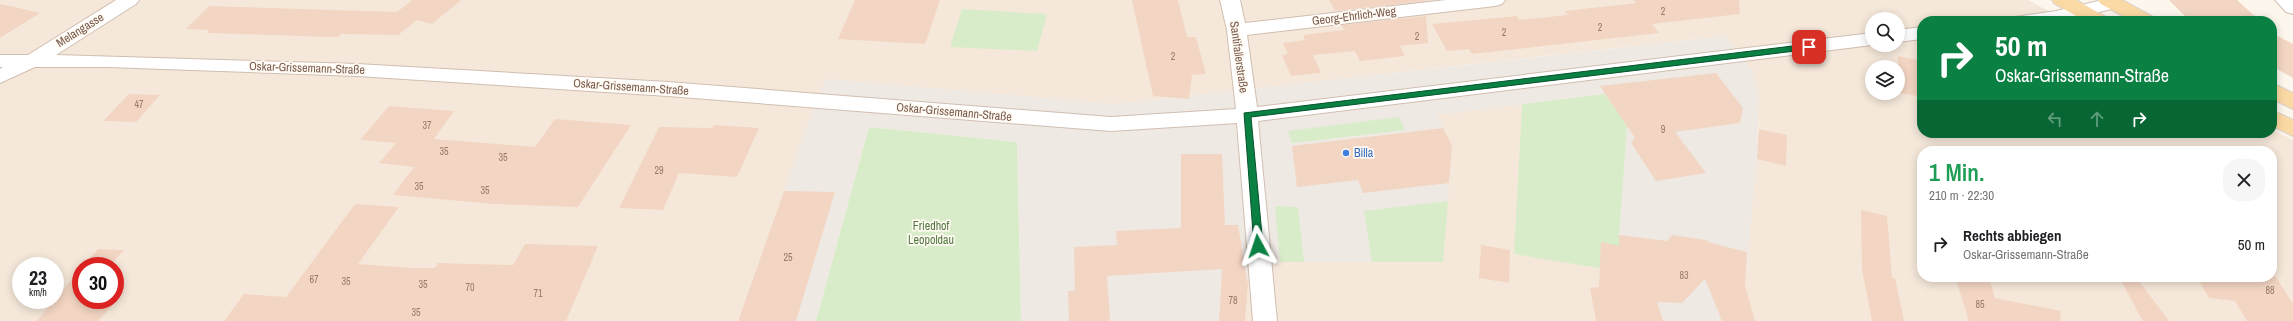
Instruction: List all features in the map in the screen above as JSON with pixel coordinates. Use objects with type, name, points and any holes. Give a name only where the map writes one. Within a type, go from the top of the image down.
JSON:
[{"type":"main road","points":[[2062,0],[2090,16]]},
{"type":"main road","points":[[2110,2],[2137,16]]},
{"type":"main road","points":[[2277,93],[2293,102]]},
{"type":"main road","points":[[2277,120],[2293,129]]},
{"type":"street","name":"Melangasse","points":[[32,61],[129,0]]},
{"type":"street","name":"Santifallerstraße","points":[[1230,0],[1237,30],[1247,115],[1265,321]]},
{"type":"street","name":"Georg-Ehrlich-Weg","points":[[1237,30],[1495,0]]},
{"type":"street","points":[[2285,0],[2293,8]]},
{"type":"street","points":[[2055,16],[2082,12],[2110,2]]},
{"type":"street","points":[[1905,35],[1917,34]]},
{"type":"street","name":"Oskar-Grissemann-Straße","points":[[0,60],[114,61],[357,70],[668,90],[1111,124],[1247,115],[1865,40]]},
{"type":"street","name":"Oskar-Grissemann-Straße","points":[[0,77],[32,61]]},
{"type":"shaded area","points":[[0,0],[2028,0],[2058,16],[1917,16],[1917,138],[2277,138],[2277,132],[2293,140],[2293,321],[1755,321],[1745,285],[1759,123],[1724,36],[1115,104],[827,80],[807,126],[738,321],[0,321]]},
{"type":"shaded area","points":[[1725,36],[1753,71],[1759,96],[1757,159],[1745,285],[1755,321],[1635,321],[1619,261],[1619,235],[1604,94],[1437,115],[1452,145],[1443,262],[1280,262],[1249,279],[1221,279],[1219,321],[1021,321],[1017,142],[869,127],[816,321],[738,321],[807,126],[826,79],[1115,104]]},
{"type":"shaded area","points":[[1522,104],[1515,254],[1622,272],[1635,321],[1219,321],[1221,279],[1249,279],[1280,262],[1443,262],[1452,145],[1436,115]]},
{"type":"green space","points":[[962,9],[1047,14],[1037,51],[950,47]]},
{"type":"green space","points":[[1605,94],[1627,126],[1619,235],[1619,261],[1622,272],[1514,254],[1522,104]]},
{"type":"green space","points":[[1399,117],[1405,130],[1292,143],[1288,131]]},
{"type":"green space","name":"Friedhof Leopoldau","points":[[869,127],[1017,142],[1021,321],[816,321]]},
{"type":"green space","points":[[1448,201],[1443,262],[1372,262],[1364,211]]},
{"type":"green space","points":[[1275,206],[1298,207],[1304,262],[1280,262]]},
{"type":"building","points":[[412,0],[461,0],[432,24],[417,20],[398,35],[341,34],[339,37],[331,37],[207,33],[209,30],[186,29],[209,6],[397,12]]},
{"type":"building","points":[[855,0],[940,0],[925,44],[838,39]]},
{"type":"building","points":[[1132,0],[1178,0],[1187,37],[1196,37],[1206,74],[1192,75],[1189,99],[1153,96]]},
{"type":"building","points":[[1329,0],[1426,0],[1426,1],[1335,11]]},
{"type":"building","points":[[1634,0],[1739,0],[1740,14],[1652,24],[1659,33],[1472,54],[1469,49],[1447,51],[1432,24],[1517,16],[1519,20],[1568,15],[1565,11],[1636,3]]},
{"type":"building","points":[[2169,0],[2237,0],[2255,16],[2185,16]]},
{"type":"building","points":[[0,4],[15,7],[40,13],[0,38]]},
{"type":"building","points":[[1426,16],[1428,43],[1400,46],[1405,56],[1360,61],[1355,51],[1313,55],[1321,73],[1291,76],[1282,55],[1288,54],[1283,43],[1305,40],[1303,35],[1344,30],[1341,25]]},
{"type":"building","points":[[2277,36],[2293,44],[2293,78],[2277,69]]},
{"type":"building","points":[[1898,56],[1917,60],[1917,96],[1905,94],[1905,60],[1898,60]]},
{"type":"building","points":[[1716,73],[1743,108],[1740,123],[1675,132],[1706,173],[1656,181],[1631,143],[1635,138],[1600,86]]},
{"type":"building","points":[[129,94],[160,95],[136,122],[103,121]]},
{"type":"building","points":[[389,106],[454,111],[434,139],[535,147],[555,119],[631,125],[578,207],[494,204],[393,195],[414,167],[379,163],[396,143],[360,140]]},
{"type":"building","points":[[714,125],[759,128],[737,177],[679,173],[663,210],[619,208],[659,127],[712,128]]},
{"type":"building","points":[[1443,128],[1452,145],[1449,183],[1363,193],[1358,180],[1297,187],[1292,146]]},
{"type":"building","points":[[1759,129],[1787,135],[1786,166],[1757,159]]},
{"type":"building","points":[[1181,154],[1222,154],[1225,225],[1238,225],[1248,285],[1245,321],[1219,321],[1222,269],[1107,276],[1110,321],[1069,321],[1068,291],[1075,291],[1074,247],[1117,245],[1116,231],[1181,228]]},
{"type":"building","points":[[784,191],[835,192],[796,321],[738,321]]},
{"type":"building","points":[[355,204],[399,207],[358,264],[414,268],[435,268],[438,263],[513,265],[525,244],[598,246],[566,321],[224,321],[244,294],[286,297]]},
{"type":"building","points":[[1861,210],[1887,216],[1892,278],[1895,278],[1904,321],[1872,321],[1862,270]]},
{"type":"building","points":[[1619,235],[1667,241],[1672,235],[1706,240],[1711,243],[1747,252],[1745,285],[1755,321],[1722,321],[1705,279],[1682,303],[1657,302],[1663,321],[1596,321],[1590,288],[1599,287],[1601,242],[1619,246]]},
{"type":"building","points":[[1481,245],[1510,250],[1509,283],[1479,278]]},
{"type":"building","points":[[98,249],[124,250],[118,257],[91,257]]},
{"type":"building","points":[[72,279],[72,309],[109,309],[98,321],[37,321],[47,309],[64,309],[64,288]]},
{"type":"building","points":[[2277,279],[2293,304],[2293,321],[2247,321],[2235,301],[2209,298],[2200,282],[2277,282]]},
{"type":"building","points":[[1957,282],[1990,282],[1995,298],[2061,311],[2060,321],[1969,321]]},
{"type":"building","points":[[2122,282],[2140,282],[2169,321],[2143,321]]},
{"type":"place","name":"Billa","points":[[1346,153]]},
{"type":"route","points":[[1258,246],[1247,115],[1809,47]]}]
